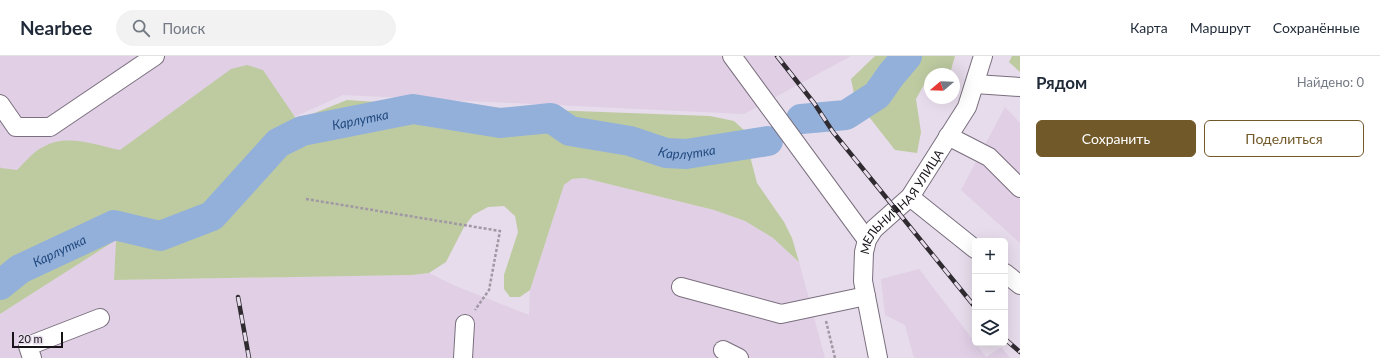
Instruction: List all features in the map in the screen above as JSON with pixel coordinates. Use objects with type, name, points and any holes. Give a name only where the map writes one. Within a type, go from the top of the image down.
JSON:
[{"type":"street","points":[[0,104],[16,128],[50,126],[155,56]]},
{"type":"street","points":[[732,56],[867,240]]},
{"type":"street","name":"МЕЛЬНИЧНАЯ УЛИЦА","points":[[878,358],[863,281],[864,252],[867,240],[874,229],[910,197],[967,107],[983,56]]},
{"type":"street","points":[[975,84],[1020,87]]},
{"type":"street","points":[[948,136],[989,157],[1020,188]]},
{"type":"street","points":[[910,197],[972,246]]},
{"type":"street","points":[[1006,274],[1020,285]]},
{"type":"street","points":[[681,287],[781,314],[866,296]]},
{"type":"street","points":[[32,358],[28,346],[100,318]]},
{"type":"street","points":[[463,358],[465,324]]},
{"type":"path","points":[[306,199],[500,231],[489,290],[465,324]]},
{"type":"path","points":[[822,306],[835,358]]},
{"type":"shaded area","points":[[0,56],[851,56],[744,114],[343,95],[44,229],[0,262]]},
{"type":"shaded area","points":[[1005,107],[1020,123],[1020,243],[961,190]]},
{"type":"shaded area","points":[[584,178],[714,210],[745,221],[773,238],[799,262],[825,358],[0,358],[0,314],[116,239],[114,280],[412,275],[429,273],[453,285],[529,315],[530,290],[564,185],[572,179]]},
{"type":"shaded area","points":[[919,269],[972,339],[972,346],[978,346],[986,357],[1001,347],[1010,358],[914,358],[905,325],[885,315],[881,279]]},
{"type":"green space","points":[[875,56],[955,56],[952,68],[924,68],[924,85],[916,99],[921,132],[917,153],[895,150],[855,99],[851,79]]},
{"type":"green space","points":[[1012,56],[1020,56],[1020,72],[1009,62]]},
{"type":"green space","points":[[247,65],[263,70],[297,120],[347,100],[440,106],[710,116],[734,121],[744,130],[749,144],[751,160],[757,183],[784,222],[792,238],[799,262],[773,238],[745,221],[714,210],[584,178],[572,179],[564,185],[530,290],[520,297],[510,297],[504,289],[504,275],[518,232],[515,216],[504,206],[488,207],[473,215],[464,227],[446,262],[429,273],[412,275],[114,280],[116,240],[0,314],[0,167],[17,170],[39,149],[61,141],[81,141],[120,150],[231,69]]},
{"type":"waterway","name":"Карлутка","points":[[801,119],[846,115],[877,95],[907,56]]},
{"type":"waterway","name":"Карлутка","points":[[0,285],[20,269],[114,225],[160,236],[212,216],[278,143],[302,131],[413,109],[500,123],[551,118],[570,131],[630,141],[666,153],[686,154],[768,141]]},
{"type":"railway","points":[[777,56],[814,103],[833,132],[972,303]]},
{"type":"railway","points":[[238,297],[249,358]]},
{"type":"railway","points":[[1008,342],[1020,352]]}]
